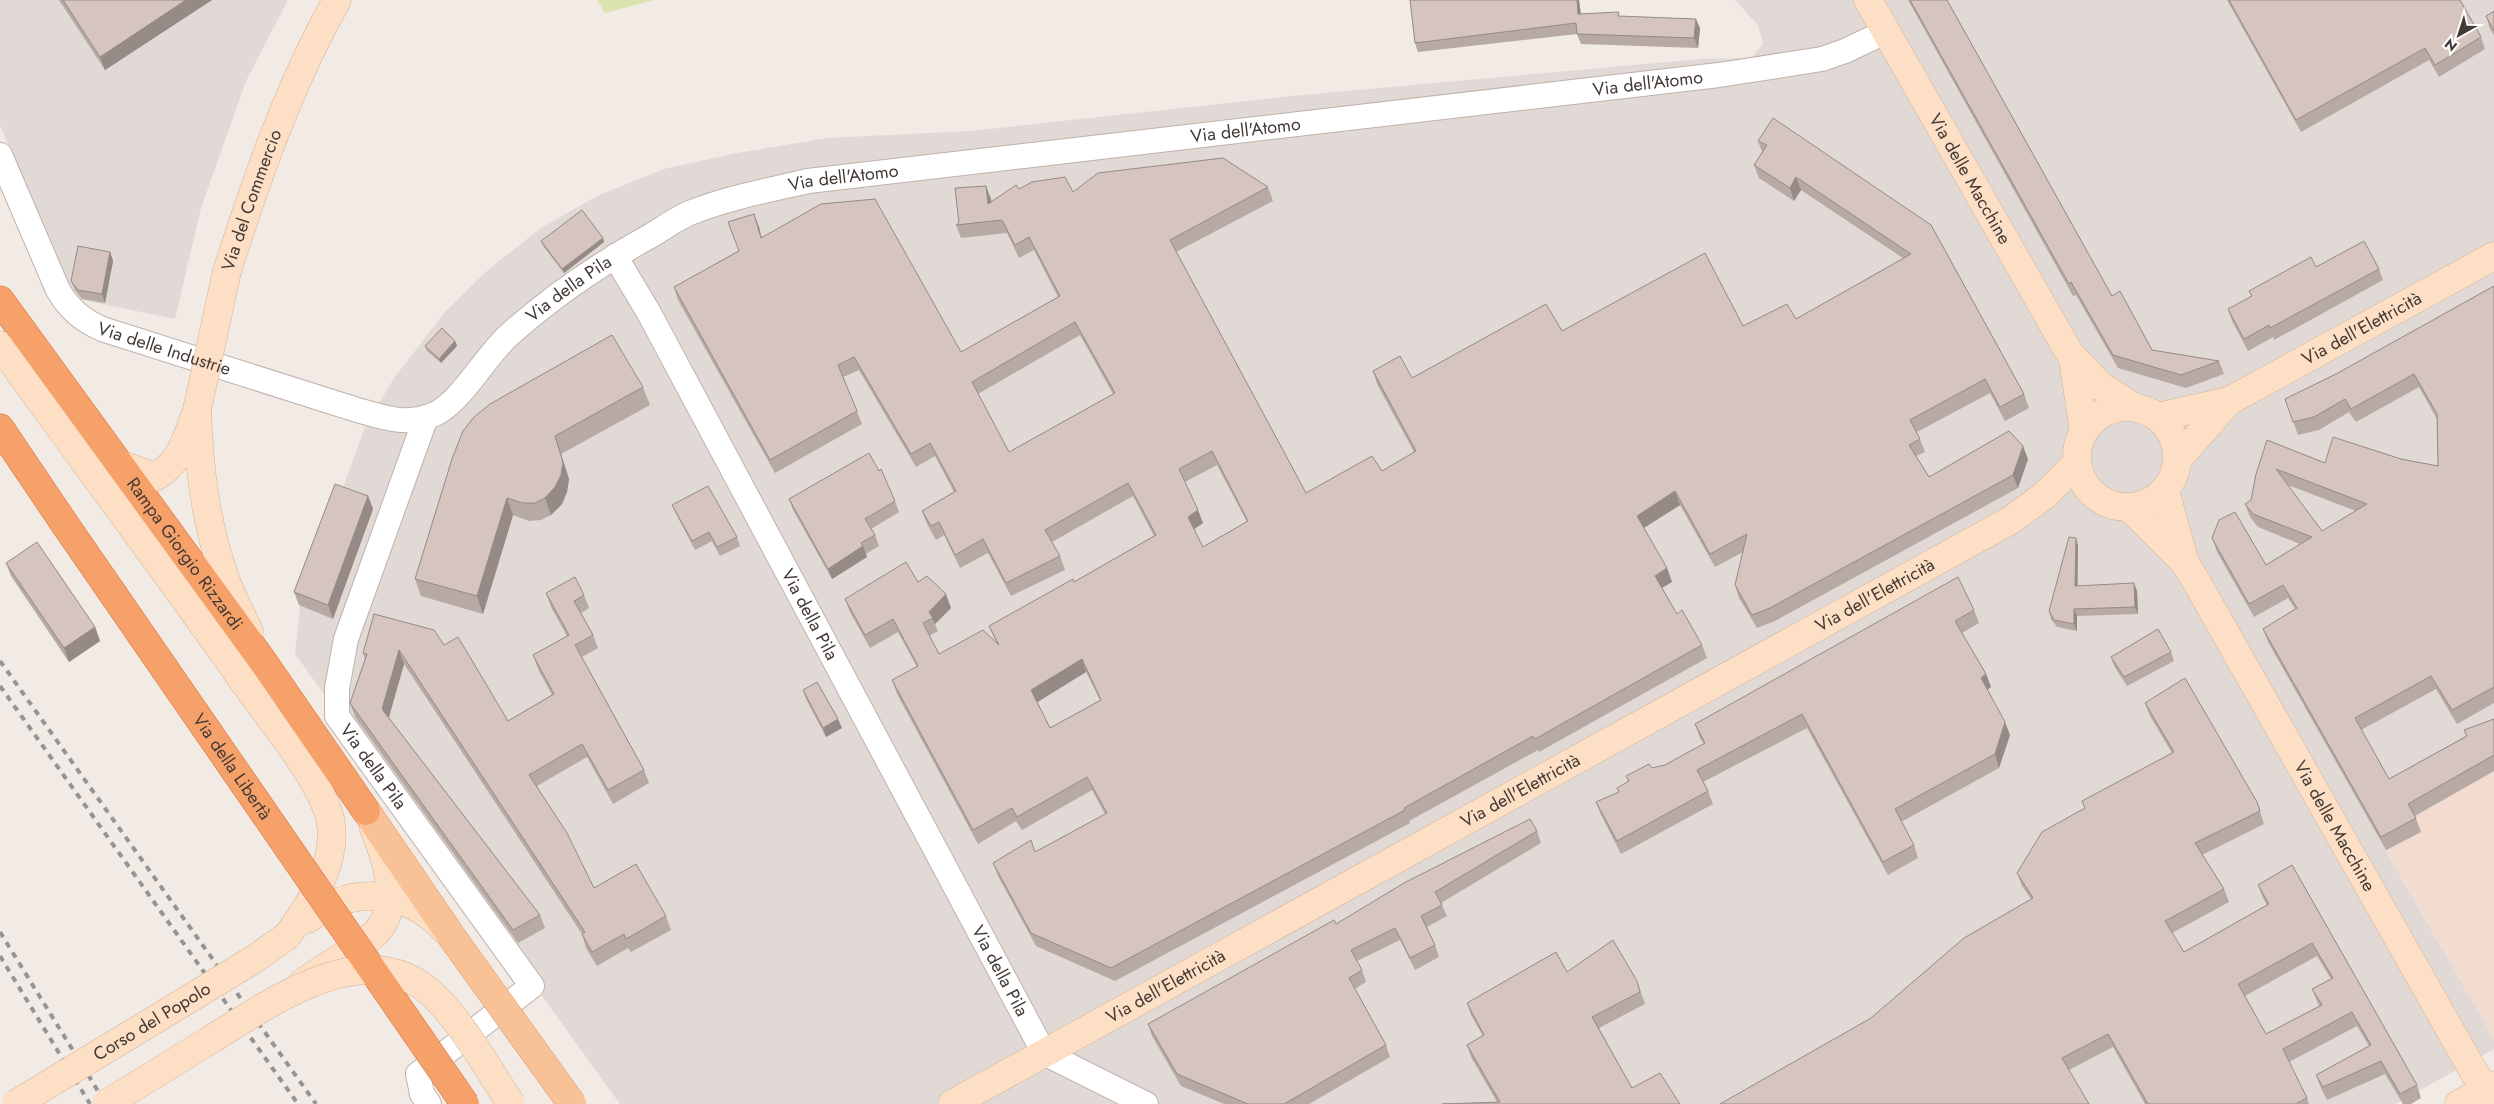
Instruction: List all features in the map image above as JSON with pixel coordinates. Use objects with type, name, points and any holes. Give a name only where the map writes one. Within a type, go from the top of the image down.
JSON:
[{"type":"highway","name":"Rampa Giorgio Rizzardi","points":[[0,300],[262,660],[366,811]]},
{"type":"highway","name":"Via della Libertà","points":[[0,428],[465,1104]]},
{"type":"main road","name":"Rampa Giorgio Rizzardi","points":[[366,811],[454,940],[572,1104]]},
{"type":"street","name":"Via del Commercio","points":[[120,464],[155,477],[169,469],[179,454],[197,410],[227,271],[266,156],[298,77],[337,0]]},
{"type":"street","name":"Via delle Macchine","points":[[1868,0],[2073,359],[2102,387],[2146,412]]},
{"type":"street","name":"Via dell'Atomo","points":[[615,256],[693,211],[747,195],[808,181],[1719,75],[1822,58],[1845,51],[1885,32]]},
{"type":"street","name":"Via delle Industrie","points":[[0,155],[58,290],[71,309],[81,318],[102,329],[386,418],[411,421],[426,417]]},
{"type":"street","name":"Via della Pila","points":[[429,1104],[422,1094],[418,1074],[532,986],[337,716],[337,688],[346,639],[426,417],[438,412],[449,402],[506,338],[527,319],[615,256],[658,331],[1044,1053]]},
{"type":"street","name":"Via dell'Elettricità","points":[[2178,459],[2229,401],[2494,256]]},
{"type":"street","points":[[0,345],[216,642],[324,798],[332,829],[330,855],[309,905],[287,936]]},
{"type":"street","name":"Via delle Macchine","points":[[2073,359],[2084,431]]},
{"type":"street","name":"Via dell'Elettricità","points":[[2146,412],[2229,401]]},
{"type":"street","points":[[2118,407],[2146,412],[2172,434],[2177,448],[2178,459],[2174,478],[2165,491],[2154,501],[2139,507],[2107,504],[2093,495],[2083,482],[2077,463],[2079,443],[2084,431],[2092,420],[2104,412],[2118,407]]},
{"type":"street","name":"Via del Commercio","points":[[197,410],[199,466],[212,536],[223,574],[262,660]]},
{"type":"street","name":"Via dell'Elettricità","points":[[952,1104],[2011,520],[2045,495],[2077,463]]},
{"type":"street","name":"Via delle Macchine","points":[[2165,491],[2185,563],[2490,1093]]},
{"type":"street","name":"Via delle Macchine","points":[[2130,507],[2185,563]]},
{"type":"street","name":"Rampa Giorgio Rizzardi","points":[[293,989],[378,932],[386,918],[391,898],[388,872],[381,847],[366,811]]},
{"type":"street","name":"Rampa Giorgio Rizzardi","points":[[287,936],[320,910],[366,895],[391,898],[418,910],[442,927],[454,940]]},
{"type":"street","name":"Corso del Popolo","points":[[16,1104],[253,960],[287,936]]},
{"type":"street","points":[[106,1104],[293,989],[337,975],[354,972],[387,971],[404,976],[422,986],[446,1011],[511,1104]]},
{"type":"street","points":[[1044,1053],[1146,1104]]},
{"type":"street","points":[[2459,1104],[2490,1093]]},
{"type":"shaded area","points":[[0,0],[288,0],[246,81],[201,208],[175,319],[73,298],[0,125]]},
{"type":"shaded area","points":[[1735,0],[2494,0],[2494,771],[2413,817],[2421,832],[2386,851],[2494,1039],[2494,1049],[2395,1104],[620,1104],[295,654],[300,606],[365,427],[394,378],[445,312],[490,268],[541,228],[597,196],[664,169],[737,153],[827,138],[971,131],[1292,96],[1701,59],[1752,58],[1763,43],[1758,25]]},
{"type":"shaded area","points":[[2494,771],[2494,1039],[2386,850],[2421,832],[2413,817]]},
{"type":"green space","points":[[597,0],[654,0],[605,13]]},
{"type":"building","points":[[63,0],[186,0],[100,57]]},
{"type":"building","points":[[1410,0],[1577,0],[1578,14],[1619,12],[1618,16],[1696,19],[1694,38],[1577,34],[1576,23],[1415,43]]},
{"type":"building","points":[[1910,0],[1947,0],[2112,296],[2120,291],[2152,350],[2219,361],[2181,375],[2113,355],[2071,282],[2069,284]]},
{"type":"building","points":[[2229,0],[2460,0],[2481,37],[2435,65],[2425,48],[2296,120]]},
{"type":"building","points":[[2494,11],[2494,31],[2486,16]]},
{"type":"building","points":[[1773,118],[1931,225],[2024,394],[2000,407],[1985,379],[1910,420],[1920,439],[1909,445],[1929,477],[2009,431],[2023,446],[2013,475],[1770,608],[1752,615],[1735,585],[1747,534],[1710,554],[1675,491],[1637,516],[1667,568],[1655,576],[1677,614],[1682,610],[1702,645],[1535,739],[1533,736],[1404,808],[1405,810],[1111,968],[1031,933],[993,863],[1031,840],[1035,852],[1107,813],[1087,777],[1017,817],[1012,808],[973,830],[892,680],[918,666],[893,619],[865,635],[845,599],[906,562],[918,582],[927,576],[946,594],[929,612],[933,618],[923,623],[939,654],[983,630],[999,645],[989,626],[1073,579],[1074,582],[1156,535],[1128,483],[1045,530],[1060,556],[1006,583],[983,539],[955,555],[939,522],[931,526],[922,511],[956,491],[930,443],[911,454],[854,357],[838,365],[857,411],[770,460],[674,287],[739,251],[728,222],[754,214],[761,238],[821,204],[875,199],[961,352],[1060,296],[1029,237],[1015,245],[1002,220],[956,225],[959,223],[955,188],[986,186],[988,204],[1016,185],[1019,189],[1032,182],[1065,177],[1073,192],[1098,173],[1223,158],[1268,187],[1170,240],[1306,493],[1372,456],[1382,471],[1416,451],[1373,371],[1400,356],[1412,378],[1546,304],[1562,331],[1705,253],[1743,326],[1787,304],[1796,319],[1911,254],[1796,177],[1790,188],[1754,165],[1767,145],[1758,141]],"holes":[[[1075,322],[1115,393],[1009,452],[972,382]],[[1212,451],[1248,521],[1203,547],[1188,517],[1198,510],[1179,469]],[[1082,659],[1101,700],[1050,728],[1031,690]]]},
{"type":"building","points":[[582,210],[603,238],[562,269],[541,241]]},
{"type":"building","points":[[2364,241],[2379,269],[2270,328],[2269,325],[2244,339],[2228,309],[2252,296],[2249,291],[2311,257],[2316,267]]},
{"type":"building","points":[[78,246],[110,252],[102,294],[78,290],[71,281]]},
{"type":"building","points":[[2494,286],[2494,687],[2452,710],[2431,676],[2355,718],[2389,779],[2467,736],[2464,730],[2494,719],[2494,755],[2408,804],[2416,818],[2381,837],[2263,629],[2297,608],[2283,585],[2249,604],[2212,538],[2219,520],[2235,512],[2266,565],[2312,537],[2253,514],[2245,504],[2251,500],[2256,474],[2267,440],[2325,463],[2333,437],[2401,459],[2438,466],[2437,414],[2414,374],[2351,409],[2345,399],[2314,417],[2293,422],[2285,399],[2336,374]],"holes":[[[2276,469],[2367,504],[2322,531]]]},
{"type":"building","points":[[442,328],[455,341],[439,359],[425,346]]},
{"type":"building","points":[[612,335],[643,387],[555,436],[563,462],[561,475],[555,487],[545,498],[535,503],[523,503],[507,498],[477,596],[415,579],[452,459],[463,431],[474,417],[490,404]]},
{"type":"building","points":[[869,453],[879,471],[881,469],[895,501],[865,519],[875,535],[861,543],[863,546],[828,569],[789,499]]},
{"type":"building","points":[[335,484],[368,496],[328,605],[294,592]]},
{"type":"building","points":[[708,486],[737,537],[717,547],[709,532],[692,541],[672,505]]},
{"type":"building","points":[[2069,537],[2076,538],[2075,586],[2134,583],[2135,607],[2074,609],[2074,624],[2054,620],[2049,611]]},
{"type":"building","points":[[37,542],[95,627],[64,648],[6,563]]},
{"type":"building","points":[[575,577],[584,595],[574,601],[593,635],[575,645],[644,770],[608,790],[582,744],[529,775],[567,833],[594,888],[636,864],[666,916],[626,939],[624,934],[592,952],[582,934],[585,932],[399,650],[382,709],[540,915],[513,930],[350,703],[367,654],[363,653],[374,614],[434,630],[444,645],[458,637],[508,721],[554,694],[533,655],[569,635],[546,593]]},
{"type":"building","points":[[1958,577],[1974,610],[1955,621],[1986,674],[1981,678],[2005,722],[1995,754],[1895,809],[1914,845],[1883,862],[1802,714],[1697,770],[1708,791],[1617,841],[1596,802],[1619,792],[1617,788],[1629,781],[1626,776],[1649,764],[1652,768],[1665,765],[1705,743],[1695,724]]},
{"type":"building","points":[[2158,629],[2171,652],[2124,677],[2111,657]]},
{"type":"building","points":[[2185,678],[2257,802],[2260,811],[2195,843],[2224,889],[2165,921],[2184,952],[2269,904],[2258,885],[2292,865],[2417,1085],[2400,1094],[2381,1061],[2323,1087],[2316,1075],[2371,1045],[2352,1012],[2283,1049],[2307,1098],[2298,1104],[2148,1104],[2108,1034],[2062,1058],[2089,1104],[1720,1104],[1871,1018],[1964,938],[2033,898],[2017,873],[2042,832],[2085,808],[2082,801],[2174,752],[2145,703]],"holes":[[[2312,943],[2333,978],[2312,989],[2322,1005],[2266,1034],[2238,984]]]},
{"type":"building","points":[[817,682],[838,719],[823,728],[803,690]]},
{"type":"building","points":[[1530,819],[1537,831],[1435,892],[1442,905],[1421,916],[1435,945],[1410,958],[1395,928],[1351,950],[1362,970],[1349,978],[1386,1045],[1284,1104],[1248,1104],[1177,1074],[1148,1024],[1334,920],[1336,924],[1404,883]]},
{"type":"building","points":[[1613,940],[1637,981],[1640,992],[1592,1017],[1632,1088],[1660,1073],[1680,1104],[1442,1104],[1500,1102],[1467,1045],[1484,1035],[1467,1003],[1556,952],[1567,972]]},
{"type":"railway","points":[[0,661],[316,1104]]},
{"type":"railway","points":[[0,686],[298,1104]]},
{"type":"railway","points":[[0,932],[106,1104]]},
{"type":"railway","points":[[0,956],[90,1104]]}]
